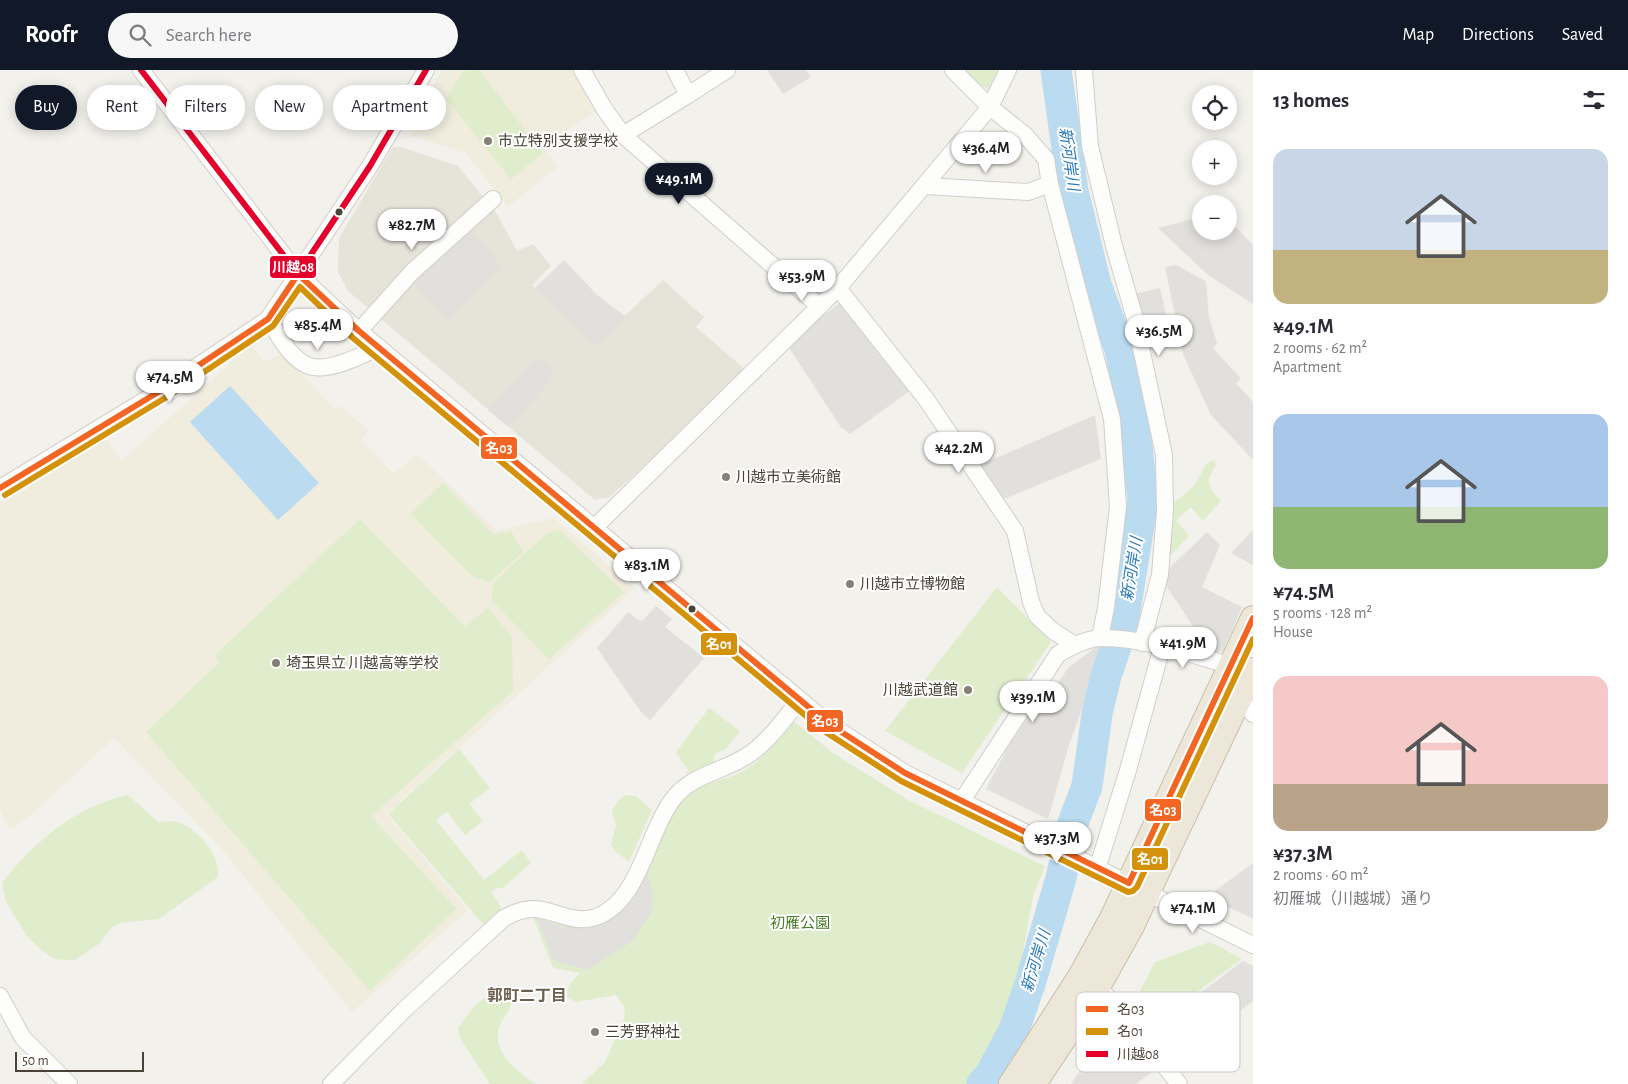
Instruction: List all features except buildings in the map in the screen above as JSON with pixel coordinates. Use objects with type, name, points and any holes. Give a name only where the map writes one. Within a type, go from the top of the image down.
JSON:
[{"type":"highway","points":[[1095,992],[1139,888],[1242,668],[1253,618]]},
{"type":"highway","points":[[1010,1084],[1139,888],[1247,706],[1242,668]]},
{"type":"highway","points":[[1034,1084],[1076,1020]]},
{"type":"street","points":[[141,70],[298,274],[359,330],[800,700],[868,751],[962,802],[1091,863],[1253,945]]},
{"type":"street","points":[[0,488],[160,391],[268,319],[370,166],[426,70]]},
{"type":"street","points":[[582,70],[605,110],[623,135],[819,306]]},
{"type":"street","points":[[676,70],[688,95]]},
{"type":"street","points":[[623,135],[726,70]]},
{"type":"street","points":[[953,70],[990,107],[1025,134],[1046,159],[1050,184],[1112,419],[1118,507],[1106,608],[1100,638]]},
{"type":"street","points":[[595,527],[838,288],[926,186],[990,107],[1008,70]]},
{"type":"street","points":[[1084,70],[1090,146],[1114,246],[1134,315],[1164,455],[1165,511],[1160,575],[1142,643]]},
{"type":"street","points":[[926,186],[1028,192],[1050,184]]},
{"type":"street","points":[[359,330],[412,272],[494,199]]},
{"type":"street","points":[[838,288],[926,399],[1016,531],[1031,602],[1036,616],[1053,631],[1075,644]]},
{"type":"street","points":[[268,319],[296,357],[309,366],[321,367],[348,361],[379,346]]},
{"type":"street","points":[[962,802],[1058,654],[1075,644],[1100,638],[1142,643],[1242,668]]},
{"type":"street","points":[[1091,863],[1128,770],[1162,647]]},
{"type":"street","points":[[331,1084],[404,1010],[504,918],[517,911],[534,909],[582,919],[596,917],[612,907],[627,893],[658,825],[680,791],[704,775],[735,763],[759,748],[800,700]]},
{"type":"street","points":[[1098,987],[1103,992]]},
{"type":"street","points":[[0,996],[24,1038],[68,1084]]},
{"type":"street","points":[[1170,1072],[1179,1084]]},
{"type":"shaded area","name":"市立特別支援学校","points":[[443,70],[578,70],[600,109],[543,146],[557,167],[508,207],[466,153],[410,135],[415,130],[446,130],[446,85],[433,85]]},
{"type":"shaded area","points":[[767,70],[806,70],[811,77],[783,94]]},
{"type":"shaded area","points":[[393,147],[401,147],[458,166],[497,214],[517,251],[533,244],[551,266],[532,285],[596,343],[663,280],[704,317],[696,327],[747,371],[610,497],[595,500],[348,291],[338,272],[339,238]]},
{"type":"shaded area","points":[[1192,219],[1192,240],[1237,240],[1237,228],[1253,245],[1253,304],[1208,275],[1158,228]]},
{"type":"shaded area","points":[[472,229],[500,266],[449,320],[414,283]]},
{"type":"shaded area","points":[[564,260],[596,294],[626,317],[597,346],[535,288]]},
{"type":"shaded area","points":[[1176,265],[1206,281],[1209,318],[1217,343],[1213,348],[1241,379],[1236,383],[1253,402],[1253,460],[1211,415],[1183,354],[1165,267]]},
{"type":"shaded area","points":[[1160,288],[1170,332],[1144,338],[1134,294]]},
{"type":"shaded area","points":[[841,302],[911,390],[850,434],[840,426],[788,346],[808,327]]},
{"type":"shaded area","name":"埼玉県立 川越高等学校","points":[[251,345],[265,362],[282,353],[335,409],[341,406],[369,431],[361,440],[394,474],[418,454],[497,531],[554,518],[635,588],[386,814],[468,910],[352,1012],[221,848],[114,738],[30,816],[10,830],[0,811],[0,502],[104,436],[121,461]]},
{"type":"shaded area","points":[[536,357],[553,370],[553,378],[508,427],[488,410]]},
{"type":"shaded area","points":[[1095,415],[1101,459],[1004,499],[978,466]]},
{"type":"shaded area","points":[[1253,530],[1253,565],[1231,553]]},
{"type":"shaded area","points":[[1207,532],[1220,545],[1202,587],[1242,607],[1223,651],[1211,653],[1163,581],[1163,574]]},
{"type":"shaded area","points":[[656,606],[672,619],[665,627],[704,658],[650,720],[641,712],[597,648],[628,612],[642,621]]},
{"type":"shaded area","points":[[1096,647],[1104,647],[1069,745],[1048,819],[986,789],[1009,745],[1032,711],[1036,714],[1069,667]]},
{"type":"shaded area","points":[[1253,863],[1253,919],[1224,905],[1215,891]]},
{"type":"shaded area","points":[[647,873],[653,892],[651,913],[634,940],[588,970],[554,961],[537,918],[564,927],[586,926],[605,921],[627,906]]},
{"type":"shaded area","points":[[1243,961],[1253,966],[1253,1001],[1240,1011],[1240,992],[1202,992]]},
{"type":"shaded area","points":[[1079,1072],[1152,1072],[1136,1084],[1071,1084]]},
{"type":"green space","points":[[467,70],[479,70],[543,153],[511,179],[446,99],[462,73]]},
{"type":"green space","points":[[961,70],[1004,70],[990,91]]},
{"type":"green space","points":[[1214,460],[1216,465],[1208,480],[1212,491],[1221,501],[1203,521],[1191,507],[1176,520],[1189,536],[1171,555],[1168,555],[1174,502],[1197,481],[1207,463]]},
{"type":"green space","points":[[443,483],[494,535],[511,531],[523,552],[490,582],[473,577],[411,514]]},
{"type":"green space","points":[[360,519],[465,627],[488,608],[512,637],[513,691],[371,816],[456,909],[370,991],[146,732],[219,663],[215,655]]},
{"type":"green space","points":[[559,530],[624,592],[549,659],[491,600],[494,582],[547,533]]},
{"type":"green space","name":"川越武道館","points":[[997,587],[1051,642],[962,773],[885,731]]},
{"type":"green space","points":[[709,708],[740,731],[725,750],[716,753],[715,762],[686,774],[688,770],[676,752]]},
{"type":"green space","name":"初雁公園","points":[[792,720],[833,753],[908,800],[1045,866],[1033,896],[1019,973],[998,1044],[971,1084],[582,1084],[605,1062],[625,1016],[624,1006],[616,995],[576,1002],[566,996],[571,983],[581,973],[553,968],[533,917],[536,916],[559,924],[573,926],[598,922],[617,913],[631,899],[642,882],[667,823],[678,806],[697,788],[742,772],[758,760],[766,753]]},
{"type":"green space","points":[[459,749],[490,788],[469,804],[483,821],[465,835],[447,812],[436,820],[484,880],[522,850],[531,863],[502,889],[497,887],[491,892],[502,908],[484,925],[388,814]]},
{"type":"green space","points":[[128,795],[158,822],[178,822],[193,830],[212,852],[216,860],[218,877],[159,919],[119,923],[112,927],[100,943],[75,960],[55,959],[41,950],[27,936],[6,902],[2,883],[42,840],[58,828],[91,808],[109,800]]},
{"type":"green space","points":[[626,795],[636,796],[652,810],[629,862],[615,851],[611,844],[616,825],[612,810],[618,801]]},
{"type":"green space","points":[[1210,942],[1242,959],[1197,992],[1140,992],[1155,962]]},
{"type":"green space","points":[[498,985],[505,987],[511,1002],[500,1026],[498,1042],[510,1063],[536,1084],[490,1084],[461,1040],[458,1028],[472,1009]]},
{"type":"water","points":[[230,386],[319,483],[278,520],[190,422]]},
{"type":"waterway","name":"新河岸川","points":[[982,1084],[990,1075],[1014,1030],[1030,984],[1061,878],[1073,823],[1087,786],[1097,714],[1106,676],[1122,629],[1143,501],[1134,419],[1120,349],[1096,285],[1073,191],[1056,70]]},
{"type":"transit line","name":"川越08","points":[[141,70],[298,274],[370,166],[426,70]]},
{"type":"transit line","name":"名03","points":[[0,488],[160,391],[268,319],[298,274],[359,331],[829,724],[905,773],[1129,883],[1253,618]]},
{"type":"transit line","name":"名01","points":[[5,495],[165,398],[273,326],[300,287],[353,338],[824,731],[901,781],[1128,892],[1133,891],[1137,887],[1253,639]]},
{"type":"place","name":"市立特別支援学校","points":[[488,141]]},
{"type":"place","name":"川越市立美術館","points":[[726,477]]},
{"type":"place","name":"川越市立博物館","points":[[850,584]]},
{"type":"place","name":"埼玉県立 川越高等学校","points":[[276,663]]},
{"type":"place","name":"川越武道館","points":[[968,690]]},
{"type":"place","name":"三芳野神社","points":[[595,1032]]},
{"type":"district","name":"郭町二丁目","points":[[527,996]]}]
